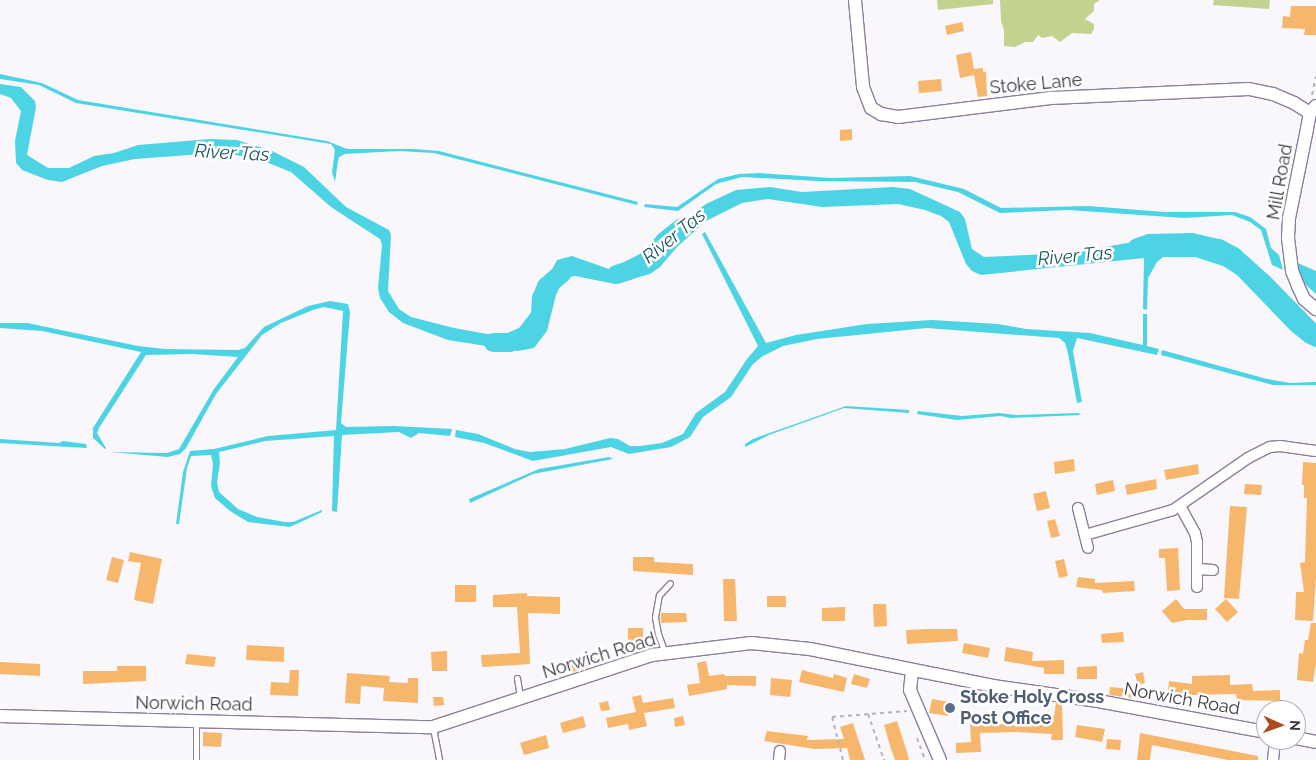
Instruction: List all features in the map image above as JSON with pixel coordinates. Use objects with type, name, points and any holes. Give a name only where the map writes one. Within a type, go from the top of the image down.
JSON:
[{"type":"street","name":"Stoke Lane","points":[[855,0],[863,87],[871,108],[881,114],[898,117],[1051,98],[1249,89],[1313,105]]},
{"type":"street","name":"Mill Road","points":[[1313,105],[1289,218],[1290,258],[1298,286],[1304,299],[1316,309]]},
{"type":"street","points":[[1084,535],[1160,516],[1180,506],[1260,451],[1280,446],[1316,451]]},
{"type":"street","points":[[1180,506],[1195,533],[1198,551],[1197,586]]},
{"type":"street","points":[[1078,508],[1088,548]]},
{"type":"street","points":[[1198,569],[1213,570]]},
{"type":"street","name":"Norwich Road","points":[[0,716],[433,727],[652,655],[751,643],[810,650],[993,686],[1098,701],[1256,730]]},
{"type":"street","points":[[912,671],[910,690],[940,760]]},
{"type":"street","points":[[1316,736],[1316,742]]},
{"type":"lane","points":[[665,653],[658,634],[655,617],[658,596],[670,583]]},
{"type":"lane","points":[[517,678],[520,698]]},
{"type":"lane","points":[[196,721],[196,760]]},
{"type":"lane","points":[[433,727],[439,760]]},
{"type":"path","points":[[1313,105],[1316,76]]},
{"type":"path","points":[[843,760],[832,716],[907,711]]},
{"type":"path","points":[[868,714],[884,760]]},
{"type":"green space","points":[[937,0],[993,0],[993,4],[938,10]]},
{"type":"green space","points":[[1000,0],[1100,0],[1094,4],[1094,11],[1085,19],[1094,24],[1091,34],[1072,33],[1060,42],[1052,36],[1042,38],[1038,35],[1033,42],[1025,42],[1015,47],[1004,46]]},
{"type":"green space","points":[[1214,0],[1270,0],[1269,9],[1213,5]]},
{"type":"water","points":[[0,74],[42,83],[78,100],[327,141],[347,149],[439,151],[638,202],[637,205],[434,153],[398,151],[345,154],[339,157],[335,182],[332,172],[335,150],[331,144],[76,103],[39,85],[0,79]]},
{"type":"water","points":[[0,84],[21,87],[35,101],[36,107],[27,155],[48,168],[69,168],[94,156],[114,153],[138,145],[210,139],[237,140],[272,151],[304,167],[346,207],[389,230],[391,235],[388,291],[399,309],[411,317],[454,328],[516,339],[529,337],[537,324],[548,277],[557,260],[572,256],[612,270],[634,267],[651,257],[665,239],[692,214],[706,204],[736,190],[770,187],[802,192],[893,187],[910,189],[960,212],[965,219],[972,249],[984,257],[1070,253],[1139,241],[1178,243],[1210,248],[1227,254],[1239,262],[1309,328],[1316,331],[1316,347],[1306,343],[1291,331],[1237,275],[1223,266],[1195,257],[1163,257],[1157,262],[1148,278],[1147,310],[1143,309],[1144,258],[981,275],[972,271],[966,264],[949,222],[941,216],[925,210],[898,204],[822,207],[768,199],[742,203],[706,221],[677,247],[660,267],[650,274],[615,284],[575,276],[564,278],[556,295],[547,331],[534,348],[518,351],[448,340],[403,323],[389,312],[380,298],[378,288],[382,245],[380,239],[331,207],[291,172],[266,162],[236,155],[202,154],[135,159],[102,166],[62,182],[48,180],[22,170],[16,163],[15,141],[21,111],[11,98],[0,94]]},
{"type":"water","points":[[760,173],[831,178],[910,176],[964,189],[1001,208],[1088,206],[1165,212],[1235,212],[1250,217],[1266,229],[1271,248],[1279,255],[1283,270],[1272,265],[1261,230],[1250,222],[1232,215],[1184,218],[1068,210],[1000,213],[958,192],[915,182],[818,181],[742,177],[716,184],[678,211],[644,207],[645,204],[677,207],[718,179],[739,174]]},
{"type":"water","points":[[705,232],[766,343],[796,335],[867,324],[932,320],[1090,333],[1143,345],[1143,314],[1147,314],[1147,346],[1159,349],[1157,355],[1077,338],[1073,351],[1082,402],[1077,403],[1068,353],[1065,343],[1059,338],[927,328],[817,339],[783,346],[763,356],[753,364],[731,397],[703,417],[690,437],[671,447],[629,454],[611,447],[533,461],[484,443],[455,437],[456,430],[478,434],[515,449],[530,452],[565,449],[610,438],[618,439],[630,446],[640,446],[662,443],[683,434],[696,413],[725,392],[758,346],[702,234]]},
{"type":"water","points":[[1293,261],[1316,271],[1316,294],[1298,278]]},
{"type":"water","points":[[330,301],[348,304],[350,312],[341,423],[346,427],[394,426],[452,429],[450,436],[419,433],[411,438],[399,432],[342,435],[337,512],[332,511],[334,436],[265,441],[219,452],[220,463],[217,482],[219,492],[238,509],[257,517],[285,522],[293,522],[322,510],[322,512],[290,527],[248,522],[230,511],[215,498],[211,486],[213,464],[211,455],[191,456],[187,468],[179,524],[176,524],[183,472],[190,451],[214,449],[268,436],[336,430],[343,311],[324,307],[313,310],[281,323],[262,335],[216,394],[186,448],[180,454],[168,457],[110,452],[167,453],[179,449],[214,389],[238,357],[192,354],[146,355],[99,428],[97,433],[105,449],[93,438],[93,428],[141,352],[42,331],[0,328],[0,323],[27,323],[138,346],[165,349],[238,350],[245,348],[264,327],[308,306]]},
{"type":"water","points":[[1162,350],[1267,379],[1290,383],[1316,382],[1316,385],[1273,385],[1161,355]]},
{"type":"water","points":[[846,406],[909,410],[909,413],[844,408],[769,435],[745,447],[745,444],[753,439]]},
{"type":"water","points":[[918,411],[962,416],[999,413],[1016,415],[1079,413],[1080,415],[1011,418],[1000,416],[957,420],[917,414]]},
{"type":"water","points":[[0,439],[59,443],[63,441],[86,444],[87,448],[0,443]]},
{"type":"water","points":[[609,457],[613,459],[533,474],[470,503],[469,499],[539,469]]},
{"type":"building","points":[[1291,6],[1316,6],[1316,35],[1304,35],[1305,29],[1282,28],[1283,16],[1290,17]]},
{"type":"building","points":[[962,22],[964,31],[947,35],[945,26]]},
{"type":"building","points":[[971,52],[974,69],[983,68],[983,72],[986,72],[987,96],[978,97],[974,75],[960,78],[956,55]]},
{"type":"building","points":[[941,79],[942,91],[919,93],[918,81]]},
{"type":"building","points":[[852,129],[852,140],[840,141],[840,130]]},
{"type":"building","points":[[1074,459],[1075,471],[1055,474],[1054,462]]},
{"type":"building","points":[[1303,462],[1316,463],[1316,578],[1313,621],[1295,620],[1296,592],[1304,592],[1300,563],[1305,562],[1307,498],[1304,498],[1304,485],[1302,485]]},
{"type":"building","points":[[1198,464],[1199,474],[1166,480],[1164,470]]},
{"type":"building","points":[[1156,479],[1157,489],[1127,495],[1125,485]]},
{"type":"building","points":[[1113,480],[1115,491],[1097,495],[1095,484]]},
{"type":"building","points":[[1245,484],[1262,485],[1261,495],[1244,494]]},
{"type":"building","points":[[1046,491],[1050,508],[1037,511],[1033,494]]},
{"type":"building","points":[[1230,506],[1247,507],[1239,599],[1224,598]]},
{"type":"building","points":[[1055,519],[1060,536],[1051,538],[1047,521]]},
{"type":"building","points":[[1178,548],[1180,590],[1167,591],[1165,558],[1159,558],[1159,549]]},
{"type":"building","points":[[130,552],[162,559],[153,604],[134,600],[141,563],[128,561]]},
{"type":"building","points":[[112,557],[124,560],[118,583],[106,580]]},
{"type":"building","points":[[633,557],[654,557],[654,562],[693,564],[693,575],[633,571]]},
{"type":"building","points":[[1064,559],[1068,576],[1059,578],[1055,561]]},
{"type":"building","points":[[1078,577],[1095,579],[1095,583],[1134,581],[1135,591],[1103,593],[1102,590],[1076,587]]},
{"type":"building","points":[[723,579],[735,579],[737,621],[724,621]]},
{"type":"building","points":[[455,585],[476,585],[476,602],[455,602]]},
{"type":"building","points":[[527,593],[527,596],[560,597],[560,614],[528,613],[530,664],[482,667],[481,655],[520,653],[517,607],[493,607],[493,595]]},
{"type":"building","points":[[767,596],[786,596],[786,607],[767,607]]},
{"type":"building","points":[[1176,599],[1184,609],[1207,609],[1207,620],[1187,620],[1172,623],[1162,611]]},
{"type":"building","points":[[1226,599],[1238,612],[1227,622],[1215,609]]},
{"type":"building","points":[[873,604],[886,604],[887,626],[874,627]]},
{"type":"building","points":[[845,607],[845,621],[822,621],[822,608]]},
{"type":"building","points":[[661,613],[686,613],[687,622],[661,623]]},
{"type":"building","points":[[1311,623],[1316,623],[1316,663],[1313,682],[1297,680],[1299,653],[1303,654],[1305,640],[1308,640]]},
{"type":"building","points":[[628,628],[643,628],[643,641],[628,641]]},
{"type":"building","points":[[957,629],[958,641],[907,644],[906,630]]},
{"type":"building","points":[[1123,632],[1124,642],[1102,643],[1101,634]]},
{"type":"building","points":[[964,643],[990,648],[988,658],[962,653]]},
{"type":"building","points":[[247,645],[284,647],[284,662],[246,660]]},
{"type":"building","points":[[1006,647],[1033,652],[1032,661],[1064,660],[1064,674],[1044,674],[1044,668],[1004,661]]},
{"type":"building","points":[[447,651],[447,671],[432,671],[431,652]]},
{"type":"building","points":[[187,654],[216,657],[214,667],[185,664]]},
{"type":"building","points":[[599,657],[601,663],[570,673],[568,666]]},
{"type":"building","points":[[706,661],[709,676],[724,674],[725,676],[756,676],[756,686],[727,685],[727,689],[689,696],[687,685],[700,683],[697,663]]},
{"type":"building","points":[[0,662],[40,664],[40,676],[0,674]]},
{"type":"building","points":[[117,666],[146,666],[146,681],[83,684],[83,671],[117,671]]},
{"type":"building","points":[[1097,666],[1097,679],[1077,679],[1077,667]]},
{"type":"building","points":[[290,670],[299,670],[298,696],[270,695],[271,682],[289,683]]},
{"type":"building","points":[[802,670],[833,678],[834,674],[847,678],[844,692],[799,682]]},
{"type":"building","points":[[1143,672],[1145,683],[1138,685],[1135,674]]},
{"type":"building","points":[[347,673],[390,676],[389,682],[408,683],[408,678],[418,678],[418,703],[383,701],[384,688],[361,686],[360,704],[345,703]]},
{"type":"building","points":[[854,674],[870,679],[867,688],[851,684]]},
{"type":"building","points":[[1230,675],[1230,685],[1252,684],[1253,691],[1280,690],[1280,700],[1237,700],[1236,694],[1192,695],[1168,691],[1169,681],[1192,684],[1192,676]]},
{"type":"building","points":[[771,678],[792,680],[790,697],[770,695]]},
{"type":"building","points":[[1110,687],[1143,690],[1142,699],[1109,695]]},
{"type":"building","points":[[641,695],[643,703],[673,698],[675,708],[644,713],[647,726],[629,730],[628,724],[608,728],[606,718],[636,712],[632,697]]},
{"type":"building","points":[[433,697],[443,697],[444,705],[434,706]]},
{"type":"building","points":[[932,699],[955,703],[953,712],[949,712],[948,716],[929,713]]},
{"type":"building","points":[[608,701],[610,710],[601,711],[599,703]]},
{"type":"building","points":[[1056,703],[1062,704],[1063,740],[1051,740],[1052,734],[980,733],[981,752],[956,753],[956,743],[971,742],[970,721],[978,720],[979,724],[1026,724],[1027,714],[1054,716]]},
{"type":"building","points":[[583,716],[586,727],[563,733],[560,723]]},
{"type":"building","points":[[683,716],[685,725],[675,727],[674,718]]},
{"type":"building","points":[[897,721],[909,760],[895,760],[891,749],[884,725]]},
{"type":"building","points":[[853,723],[865,760],[850,760],[847,748],[815,749],[764,741],[767,731],[808,736],[807,740],[844,739],[840,727]]},
{"type":"building","points":[[1077,725],[1105,729],[1102,742],[1075,737]]},
{"type":"building","points":[[203,732],[222,733],[221,747],[203,746]]},
{"type":"building","points":[[1140,733],[1258,756],[1258,760],[1228,760],[1152,745],[1150,760],[1137,760]]},
{"type":"building","points":[[546,735],[549,748],[524,755],[520,743]]},
{"type":"building","points":[[1107,739],[1121,740],[1120,750],[1106,749]]},
{"type":"waterway","name":"River Tas","points":[[616,274],[644,262],[664,241],[681,227]]},
{"type":"waterway","name":"River Tas","points":[[1137,247],[1149,243],[1191,242],[1218,248],[1233,256],[1262,282],[1316,337]]},
{"type":"waterway","name":"River Tas","points":[[493,342],[509,342],[525,335],[540,315],[541,298],[546,286],[562,272]]},
{"type":"place","name":"Stoke Holy Cross Post Office","points":[[950,708]]}]
